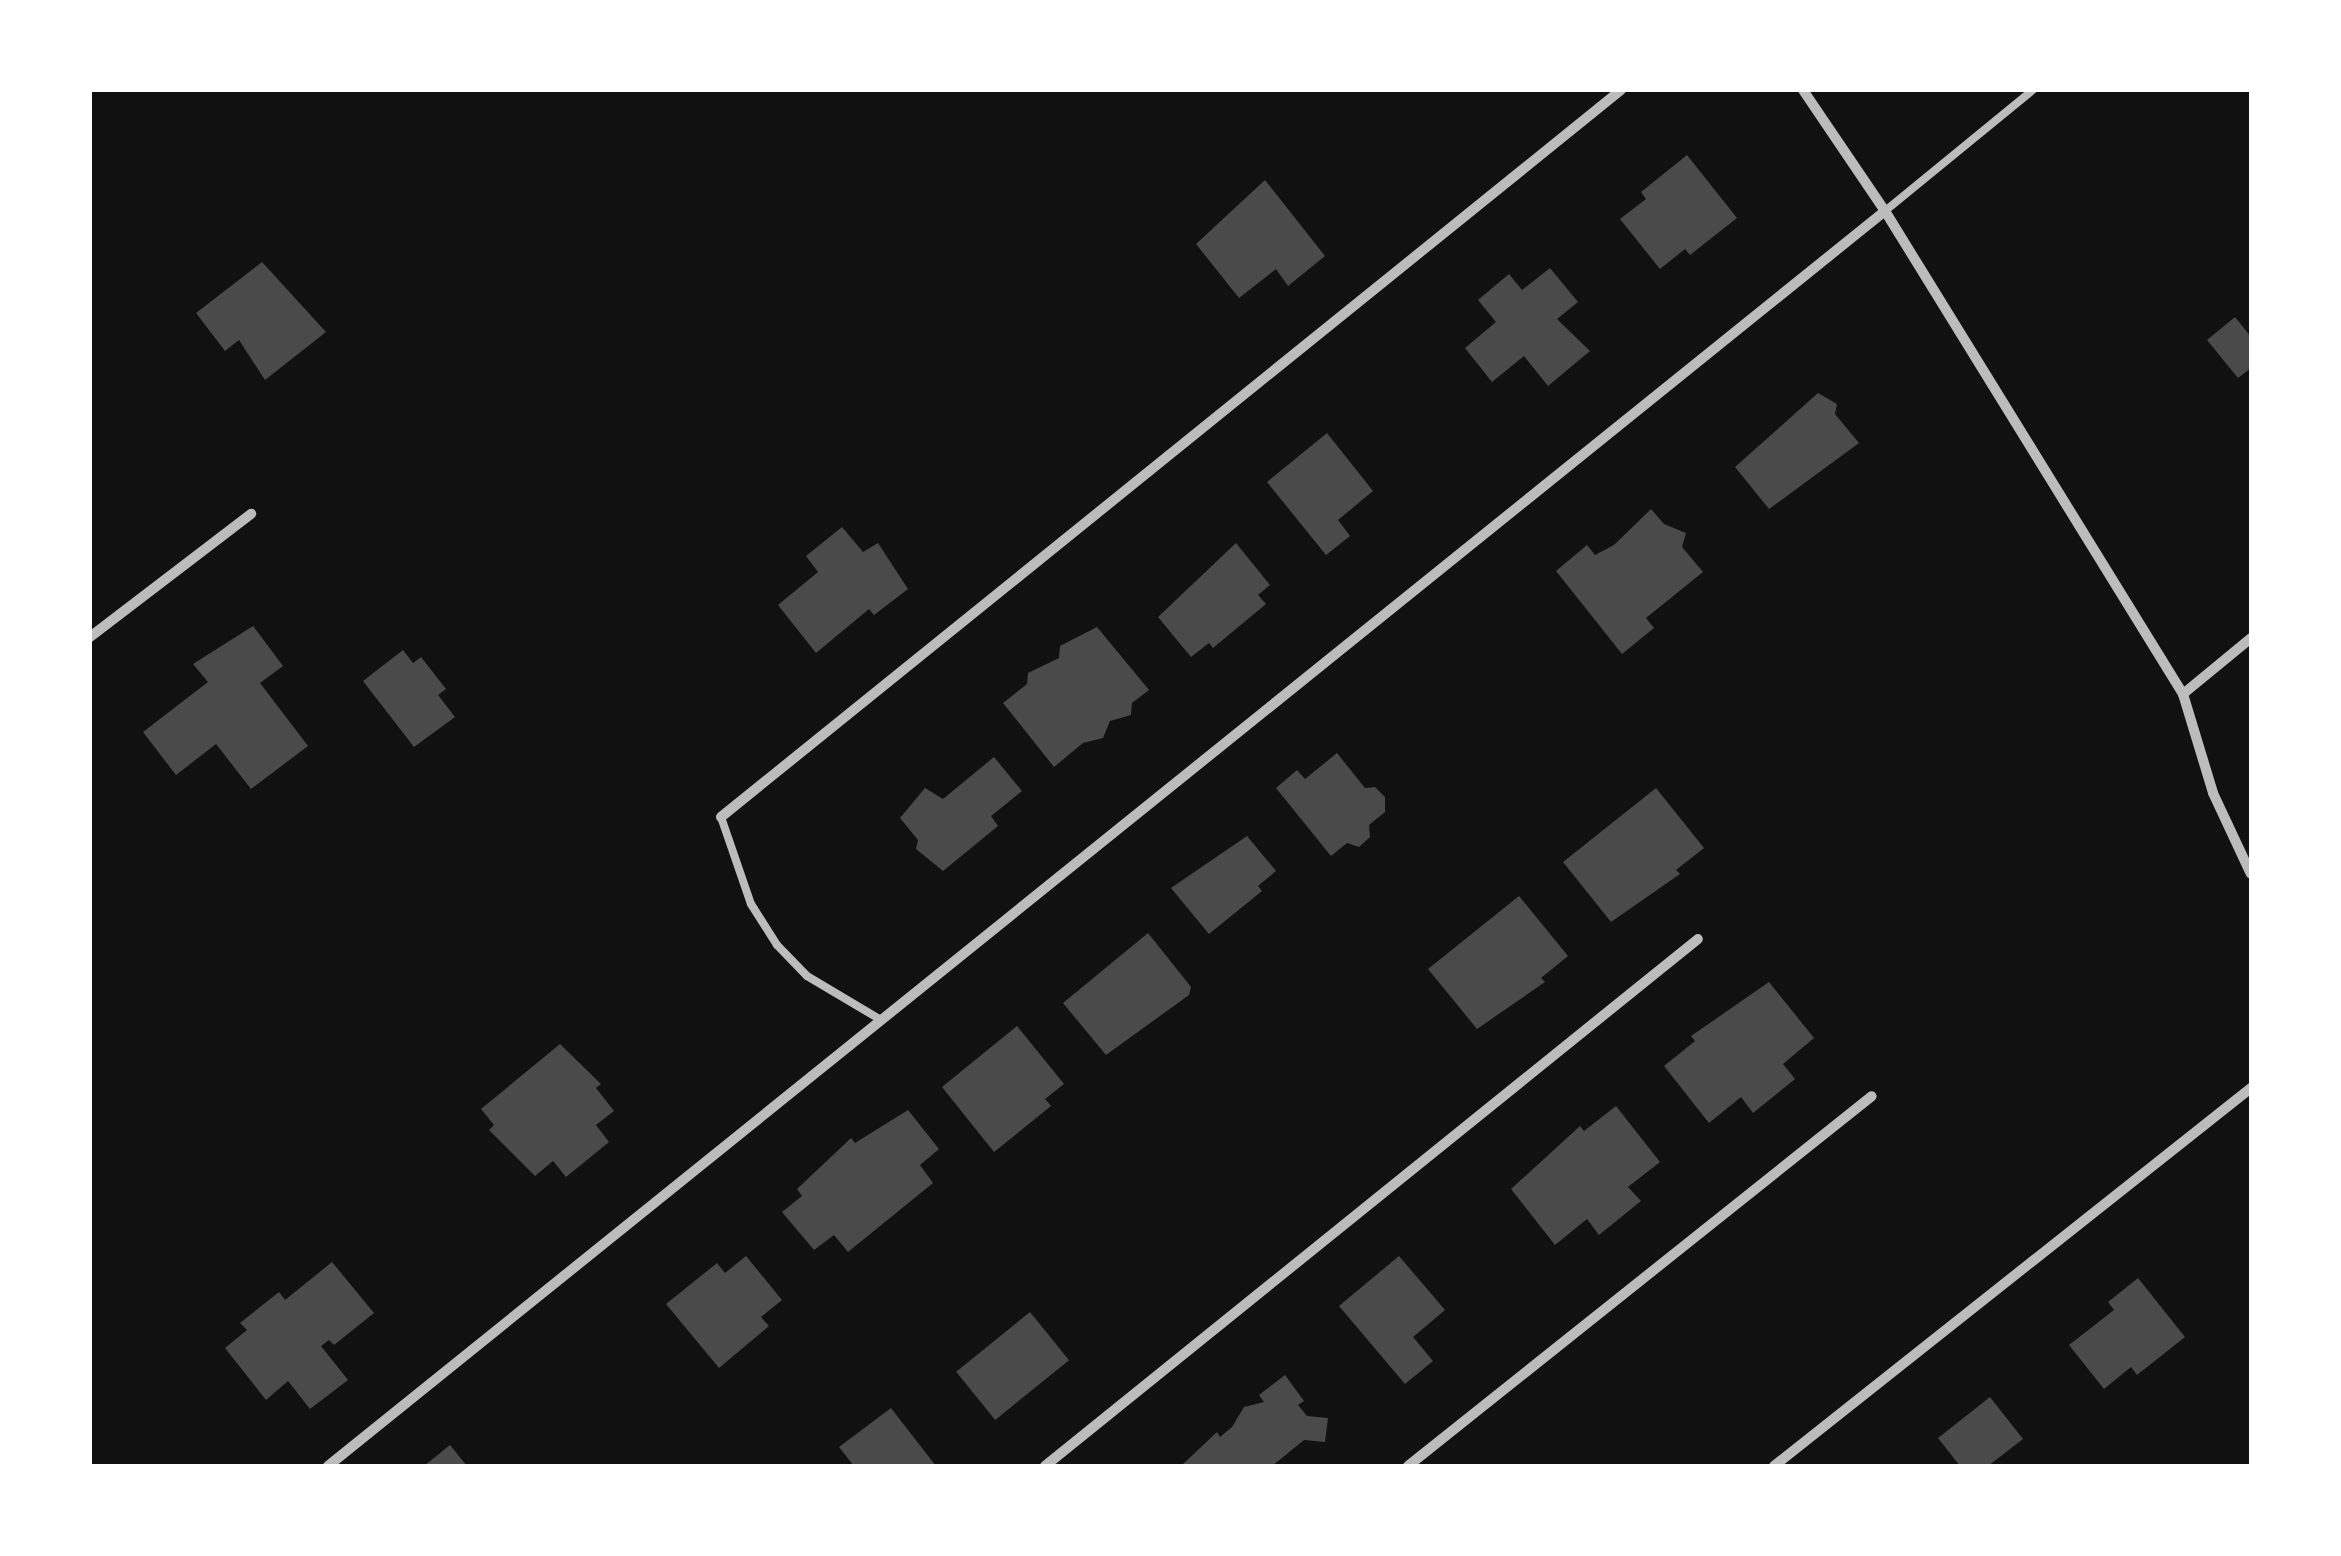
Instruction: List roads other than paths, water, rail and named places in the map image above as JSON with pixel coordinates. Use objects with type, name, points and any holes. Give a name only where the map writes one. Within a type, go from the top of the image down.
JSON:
[{"type":"street","points":[[721,816],[1620,90]]},
{"type":"street","points":[[1803,90],[1885,211],[2183,694],[2214,793],[2251,874]]},
{"type":"street","points":[[328,1466],[1885,211]]},
{"type":"street","points":[[90,637],[251,514]]},
{"type":"street","points":[[2183,694],[2251,638]]},
{"type":"street","points":[[1044,1466],[1698,939]]},
{"type":"street","points":[[1774,1466],[2251,1088]]},
{"type":"street","points":[[1408,1466],[1872,1096]]},
{"type":"lane","points":[[1885,211],[2033,90]]},
{"type":"lane","points":[[721,816],[751,904],[776,945],[808,976],[881,1020]]}]
